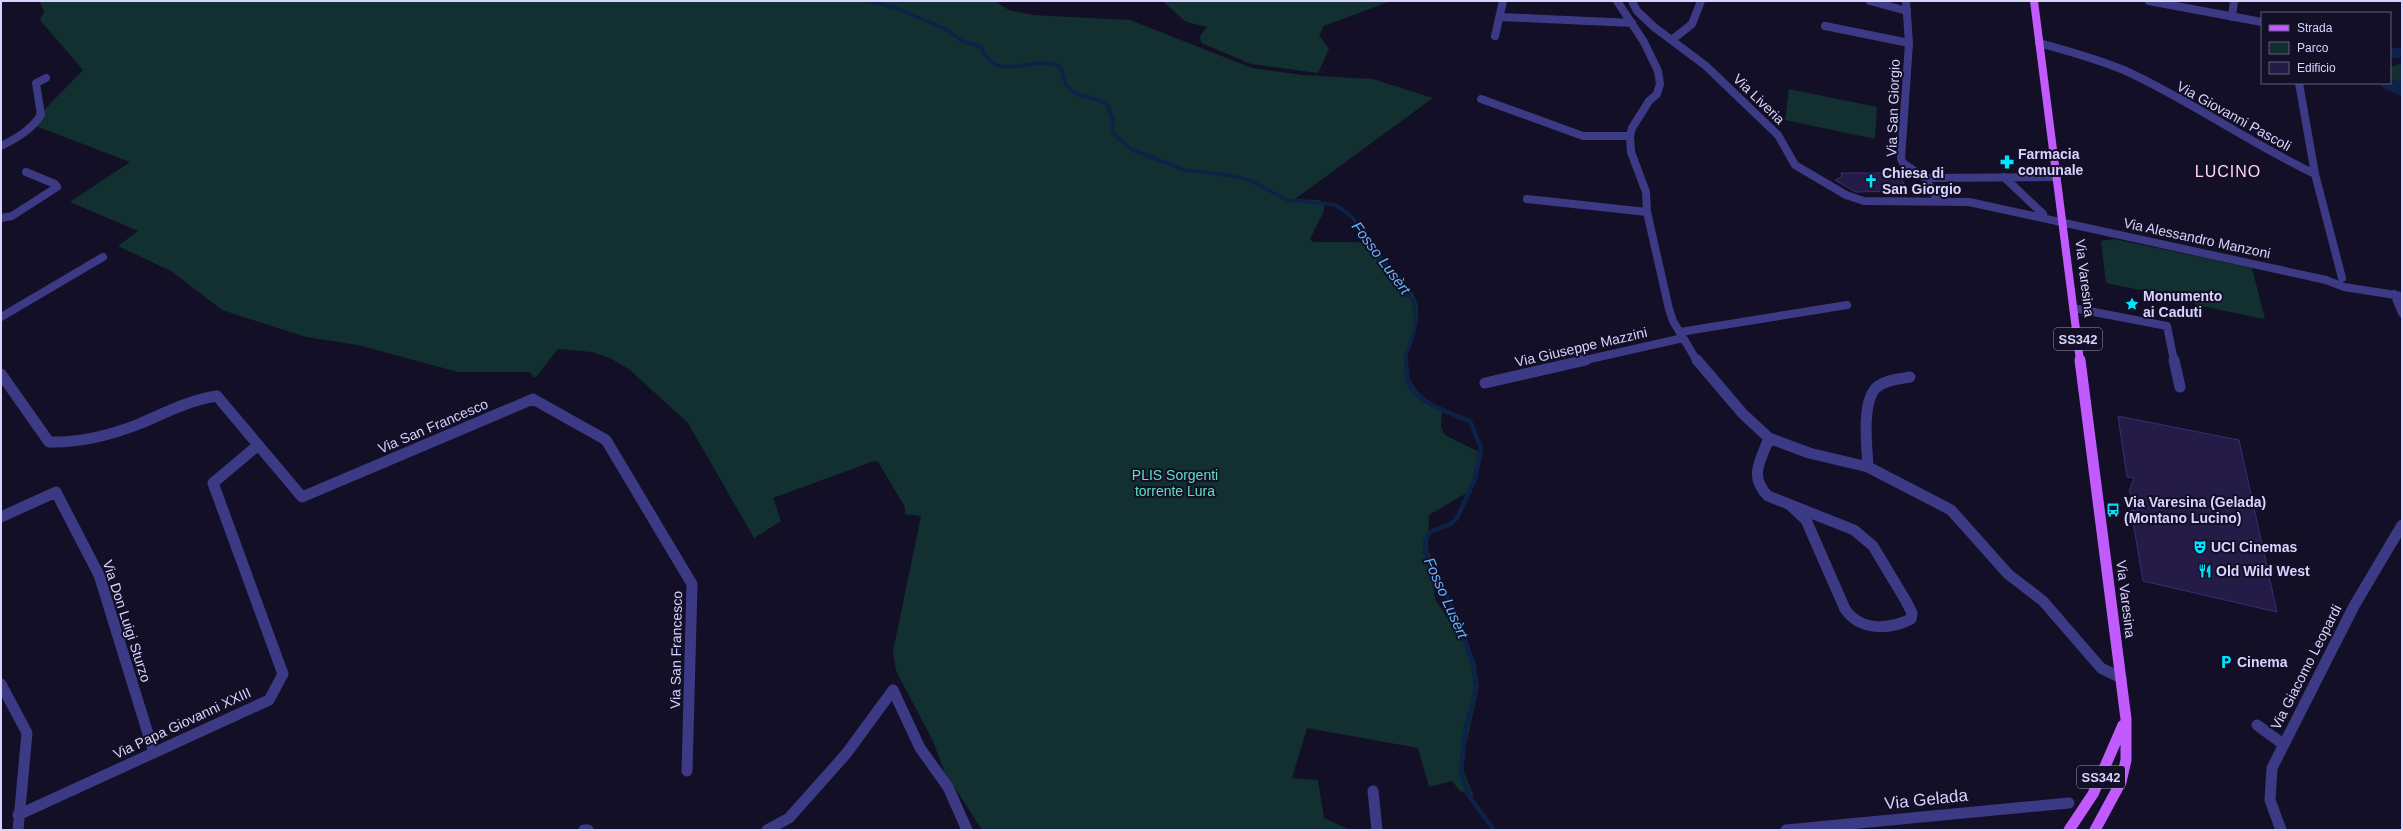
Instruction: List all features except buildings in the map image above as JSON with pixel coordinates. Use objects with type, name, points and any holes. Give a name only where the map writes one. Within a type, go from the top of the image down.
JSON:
[{"type":"main road","name":"Via Varesina","points":[[2034,1],[2121,678]]},
{"type":"main road","name":"SS342","points":[[2095,830],[2121,782],[2126,760],[2126,719],[2121,678]]},
{"type":"main road","name":"SS342","points":[[2069,830],[2093,794],[2126,719]]},
{"type":"street","points":[[1495,36],[1503,1]]},
{"type":"street","points":[[1617,1],[1644,42],[1658,71],[1660,84],[1657,94],[1638,118],[1630,136],[1634,160],[1646,192],[1647,212],[1655,240],[1658,267],[1673,321],[1699,364],[1716,384],[1769,438],[1809,453],[1868,467],[1919,492],[1950,510],[2008,574],[2043,601],[2101,668],[2121,678]]},
{"type":"street","name":"Via Liveria","points":[[1632,1],[1638,11],[1654,27],[1673,39],[1706,66],[1778,136],[1795,165],[1846,195],[1864,201],[1938,200],[1969,202],[2063,224]]},
{"type":"street","points":[[1673,39],[1684,33],[1693,25],[1701,1]]},
{"type":"street","points":[[1870,1],[1907,11]]},
{"type":"street","name":"Via San Giorgio","points":[[1906,1],[1909,43],[1901,159],[1903,163],[1925,178],[1938,200]]},
{"type":"street","points":[[2149,1],[2261,22]]},
{"type":"street","points":[[2232,17],[2234,1]]},
{"type":"street","points":[[1500,17],[1632,23]]},
{"type":"street","points":[[1825,26],[1909,43]]},
{"type":"street","name":"Via Giovanni Pascoli","points":[[2039,43],[2101,61],[2125,71],[2152,84],[2271,153],[2315,174]]},
{"type":"street","points":[[1,146],[23,135],[42,115],[36,83],[46,78]]},
{"type":"street","points":[[2298,84],[2315,174],[2342,278]]},
{"type":"street","points":[[1481,99],[1582,136],[1630,136]]},
{"type":"street","points":[[1,218],[12,216],[57,186],[26,172]]},
{"type":"street","points":[[2004,177],[2043,214]]},
{"type":"street","points":[[1925,178],[2057,177]]},
{"type":"street","points":[[1527,199],[1647,212]]},
{"type":"street","name":"Via Alessandro Manzoni","points":[[2063,224],[2326,280],[2344,287],[2398,295]]},
{"type":"street","points":[[1,317],[103,257]]},
{"type":"street","name":"Via Alessandro Manzoni","points":[[2326,280],[2342,278],[2398,295]]},
{"type":"street","points":[[2398,295],[2402,313]]},
{"type":"street","name":"Via Giuseppe Mazzini","points":[[1485,383],[1682,335],[1847,305]]},
{"type":"street","points":[[2074,308],[2167,326],[2180,387]]},
{"type":"street","name":"Via San Francesco","points":[[1,374],[49,442],[67,444],[137,424],[199,397],[216,396],[302,497],[533,399],[606,440],[692,584],[687,771]]},
{"type":"street","points":[[1868,467],[1868,422],[1872,395],[1876,388],[1886,383],[1910,377]]},
{"type":"street","points":[[1769,438],[1757,471],[1757,482],[1768,496],[1790,504],[1854,530],[1863,536],[1873,546],[1906,601],[1912,613],[1911,619],[1905,623],[1867,626],[1851,618],[1806,520],[1790,504]]},
{"type":"street","name":"Via Papa Giovanni XXIII","points":[[18,815],[269,700],[283,674],[213,482],[257,446]]},
{"type":"street","name":"Via Don Luigi Sturzo","points":[[1,517],[56,492],[99,575],[154,753]]},
{"type":"street","name":"Via Giacomo Leopardi","points":[[2281,830],[2272,814],[2268,796],[2272,768],[2354,606],[2402,525]]},
{"type":"street","points":[[1,684],[27,733],[18,815],[18,830]]},
{"type":"street","points":[[767,830],[789,818],[846,754],[893,690],[920,748],[948,788],[967,830]]},
{"type":"street","points":[[2256,725],[2283,744]]},
{"type":"street","points":[[1373,792],[1377,830]]},
{"type":"street","name":"Via Gelada","points":[[1786,830],[2070,802]]},
{"type":"green space","name":"PLIS Sorgenti torrente Lura","points":[[39,1],[995,1],[1009,10],[1033,15],[1130,20],[1252,68],[1303,75],[1373,79],[1433,98],[1295,199],[1319,200],[1324,205],[1324,211],[1310,239],[1313,242],[1352,242],[1375,244],[1387,263],[1410,289],[1417,303],[1418,310],[1416,328],[1408,354],[1407,364],[1411,381],[1416,389],[1429,401],[1446,409],[1442,412],[1441,427],[1445,435],[1483,454],[1472,490],[1429,515],[1428,549],[1431,557],[1435,599],[1475,660],[1479,687],[1464,753],[1464,772],[1474,797],[1460,791],[1452,781],[1429,787],[1418,748],[1307,728],[1292,778],[1318,780],[1324,818],[1350,830],[982,830],[944,771],[933,741],[896,671],[893,651],[921,516],[905,514],[905,507],[878,462],[874,461],[773,498],[781,521],[754,538],[688,423],[630,370],[610,358],[592,352],[558,349],[536,377],[533,377],[530,372],[458,372],[358,345],[306,337],[222,310],[171,271],[118,246],[138,231],[70,202],[130,162],[33,125],[36,112],[44,110],[83,70],[40,20],[44,11]]},
{"type":"green space","points":[[1162,1],[1391,1],[1324,26],[1319,35],[1329,49],[1318,73],[1251,64],[1201,43],[1200,36],[1207,27],[1186,22]]},
{"type":"green space","points":[[2402,63],[2402,88],[2391,81],[2391,67]]},
{"type":"green space","points":[[1789,89],[1877,107],[1875,139],[1785,120]]},
{"type":"green space","points":[[2114,239],[2252,268],[2265,319],[2196,305],[2194,301],[2106,283],[2101,241]]},
{"type":"waterway","name":"Fosso Lusèrt","points":[[869,1],[899,9],[948,30],[960,40],[981,47],[988,59],[997,65],[1006,67],[1050,63],[1061,67],[1063,78],[1071,91],[1107,104],[1113,119],[1113,134],[1133,150],[1185,170],[1235,176],[1251,181],[1287,200],[1336,205],[1352,217],[1414,302],[1415,329],[1406,360]]},
{"type":"waterway","points":[[2391,54],[2402,52]]},
{"type":"waterway","points":[[2390,84],[2402,91]]},
{"type":"waterway","name":"Fosso Lusèrt","points":[[1406,360],[1408,382],[1413,391],[1436,407],[1470,421],[1481,448],[1475,479],[1457,518],[1451,524],[1430,532],[1425,541],[1425,551],[1431,568],[1458,618],[1474,668],[1476,689],[1465,731],[1461,774],[1469,796],[1494,830]]},
{"type":"place","name":"Farmacia comunale","points":[[2007,162]]},
{"type":"place","name":"Chiesa di San Giorgio","points":[[1871,181]]},
{"type":"place","name":"Monumento ai Caduti","points":[[2132,304]]},
{"type":"place","name":"Via Varesina (Gelada) (Montano Lucino)","points":[[2113,510]]},
{"type":"place","name":"UCI Cinemas","points":[[2200,547]]},
{"type":"place","name":"Old Wild West","points":[[2205,571]]},
{"type":"place","name":"Cinema","points":[[2226,662]]},
{"type":"district","name":"LUCINO","points":[[2228,171]]}]
